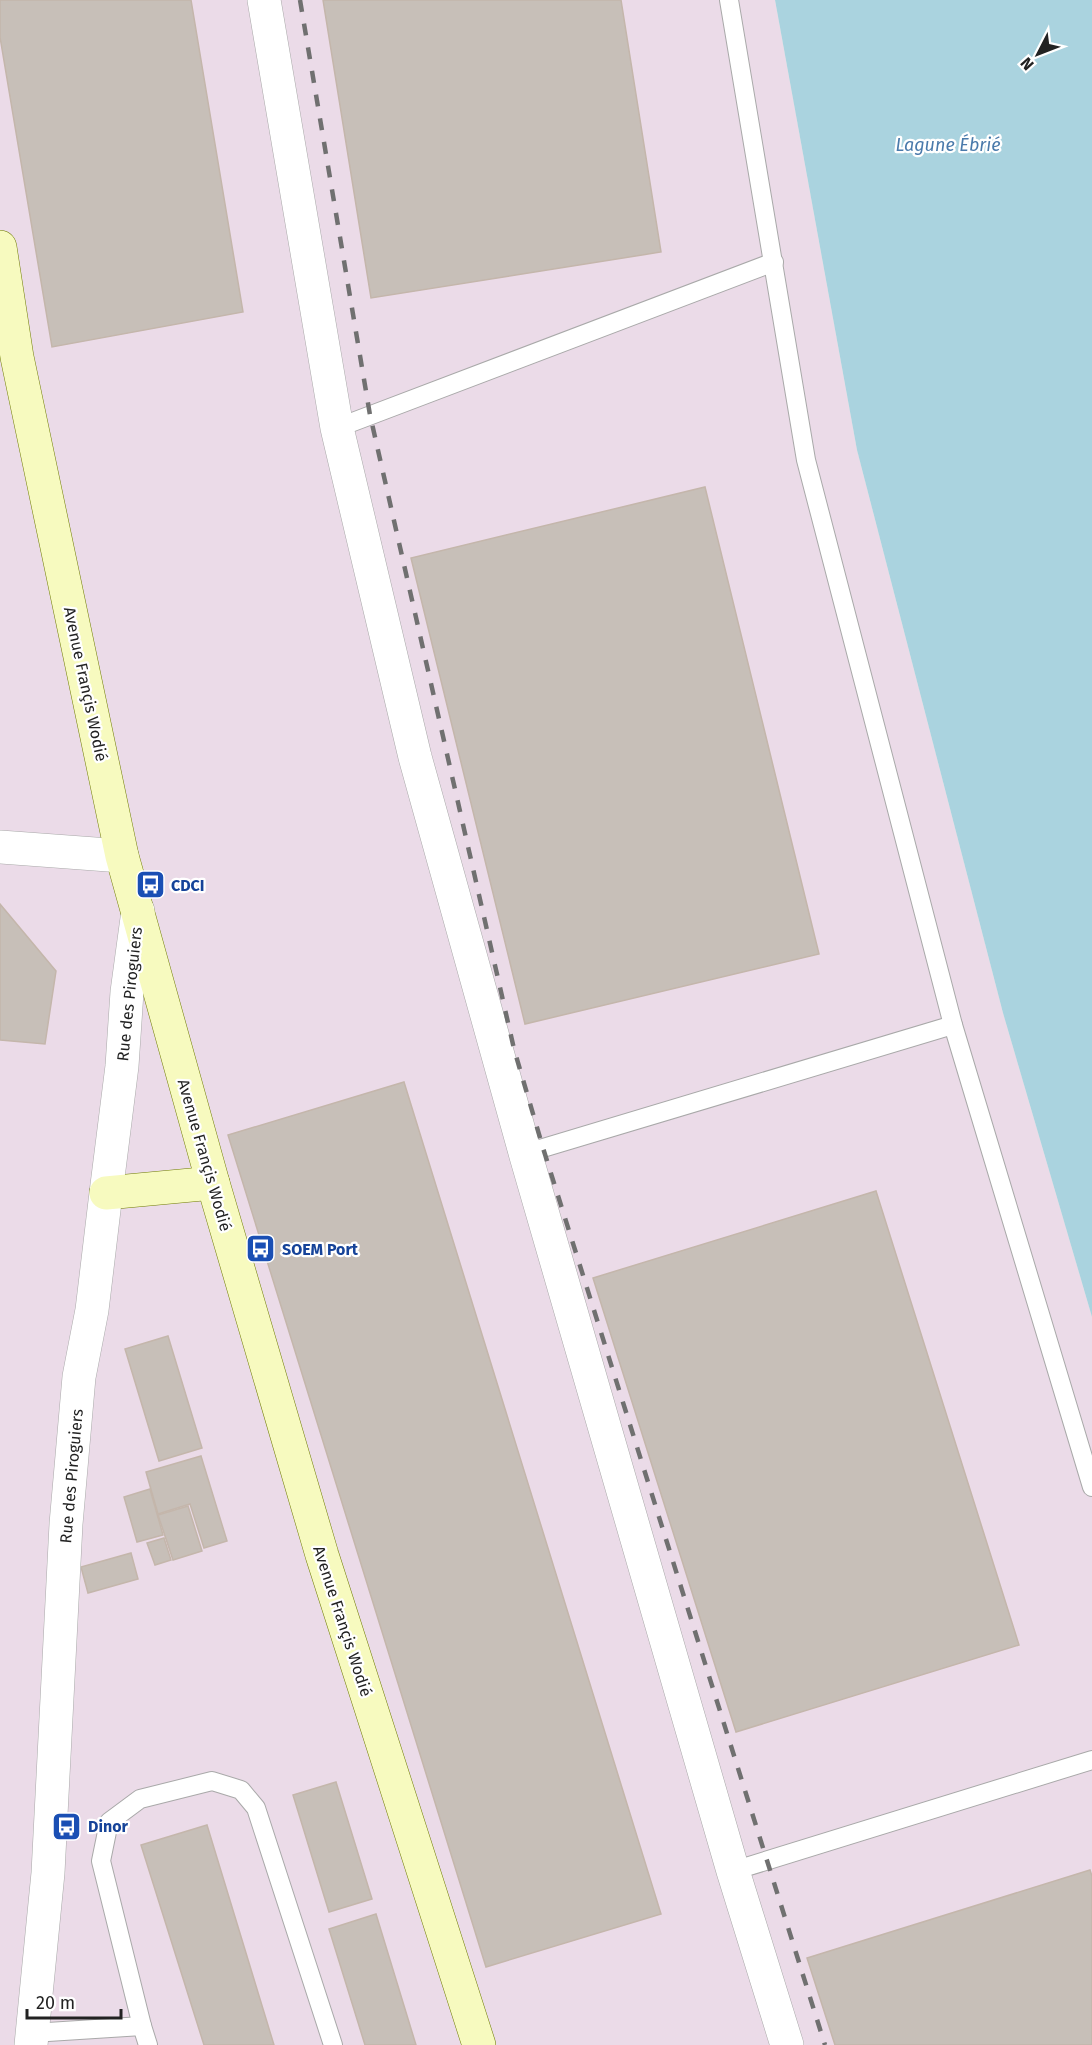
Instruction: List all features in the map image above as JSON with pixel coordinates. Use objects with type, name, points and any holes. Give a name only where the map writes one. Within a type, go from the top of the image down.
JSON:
[{"type":"main road","name":"Avenue Françis Wodié","points":[[0,246],[16,357],[122,855],[213,1183],[322,1555],[479,2045]]},
{"type":"main road","points":[[106,1193],[213,1183]]},
{"type":"street","points":[[264,0],[337,428],[415,757],[526,1156],[733,1871],[788,2045]]},
{"type":"street","points":[[0,847],[122,855]]},
{"type":"street","name":"Rue des Piroguiers","points":[[31,2039],[48,1873],[68,1502],[79,1377],[92,1310],[122,1066],[127,992],[138,910]]},
{"type":"lane","points":[[729,0],[806,460],[953,1025],[1092,1487]]},
{"type":"lane","points":[[337,428],[774,262]]},
{"type":"lane","points":[[526,1156],[543,1148],[953,1025]]},
{"type":"lane","points":[[733,1871],[1092,1760]]},
{"type":"lane","points":[[148,2045],[101,1861],[109,1822],[140,1799],[212,1781],[241,1790],[256,1808],[333,2045]]},
{"type":"lane","points":[[31,2039],[142,2026]]},
{"type":"shaded area","points":[[0,0],[775,0],[857,450],[1003,1013],[1092,1317],[1092,2045],[0,2045]]},
{"type":"water","name":"Lagune Ébrié","points":[[775,0],[1092,0],[1092,1317],[1003,1013],[857,450]]},
{"type":"building","points":[[0,0],[191,0],[243,312],[52,347],[0,37]]},
{"type":"building","points":[[323,0],[621,0],[661,252],[371,298]]},
{"type":"building","points":[[705,487],[819,954],[525,1024],[411,558]]},
{"type":"building","points":[[0,904],[56,971],[45,1044],[0,1040]]},
{"type":"building","points":[[404,1082],[661,1914],[486,1967],[228,1135]]},
{"type":"building","points":[[876,1191],[1019,1645],[736,1732],[593,1278]]},
{"type":"building","points":[[168,1336],[202,1448],[159,1461],[125,1349]]},
{"type":"building","points":[[201,1456],[227,1541],[204,1548],[190,1504],[158,1514],[146,1472]]},
{"type":"building","points":[[150,1489],[163,1535],[137,1542],[124,1497]]},
{"type":"building","points":[[188,1506],[202,1551],[173,1560],[158,1515]]},
{"type":"building","points":[[164,1538],[171,1560],[155,1565],[147,1543]]},
{"type":"building","points":[[131,1553],[138,1579],[88,1593],[81,1567]]},
{"type":"building","points":[[336,1782],[372,1899],[329,1912],[293,1795]]},
{"type":"building","points":[[207,1825],[274,2045],[204,2045],[141,1845]]},
{"type":"building","points":[[1090,1870],[1092,1876],[1092,2045],[835,2045],[807,1958]]},
{"type":"building","points":[[376,1914],[416,2045],[365,2045],[329,1929]]},
{"type":"railway","points":[[300,0],[370,415],[514,1049],[543,1148],[825,2045]]},
{"type":"place","name":"CDCI","points":[[150,885]]},
{"type":"place","name":"SOEM Port","points":[[261,1249]]},
{"type":"place","name":"Dinor","points":[[67,1826]]}]
